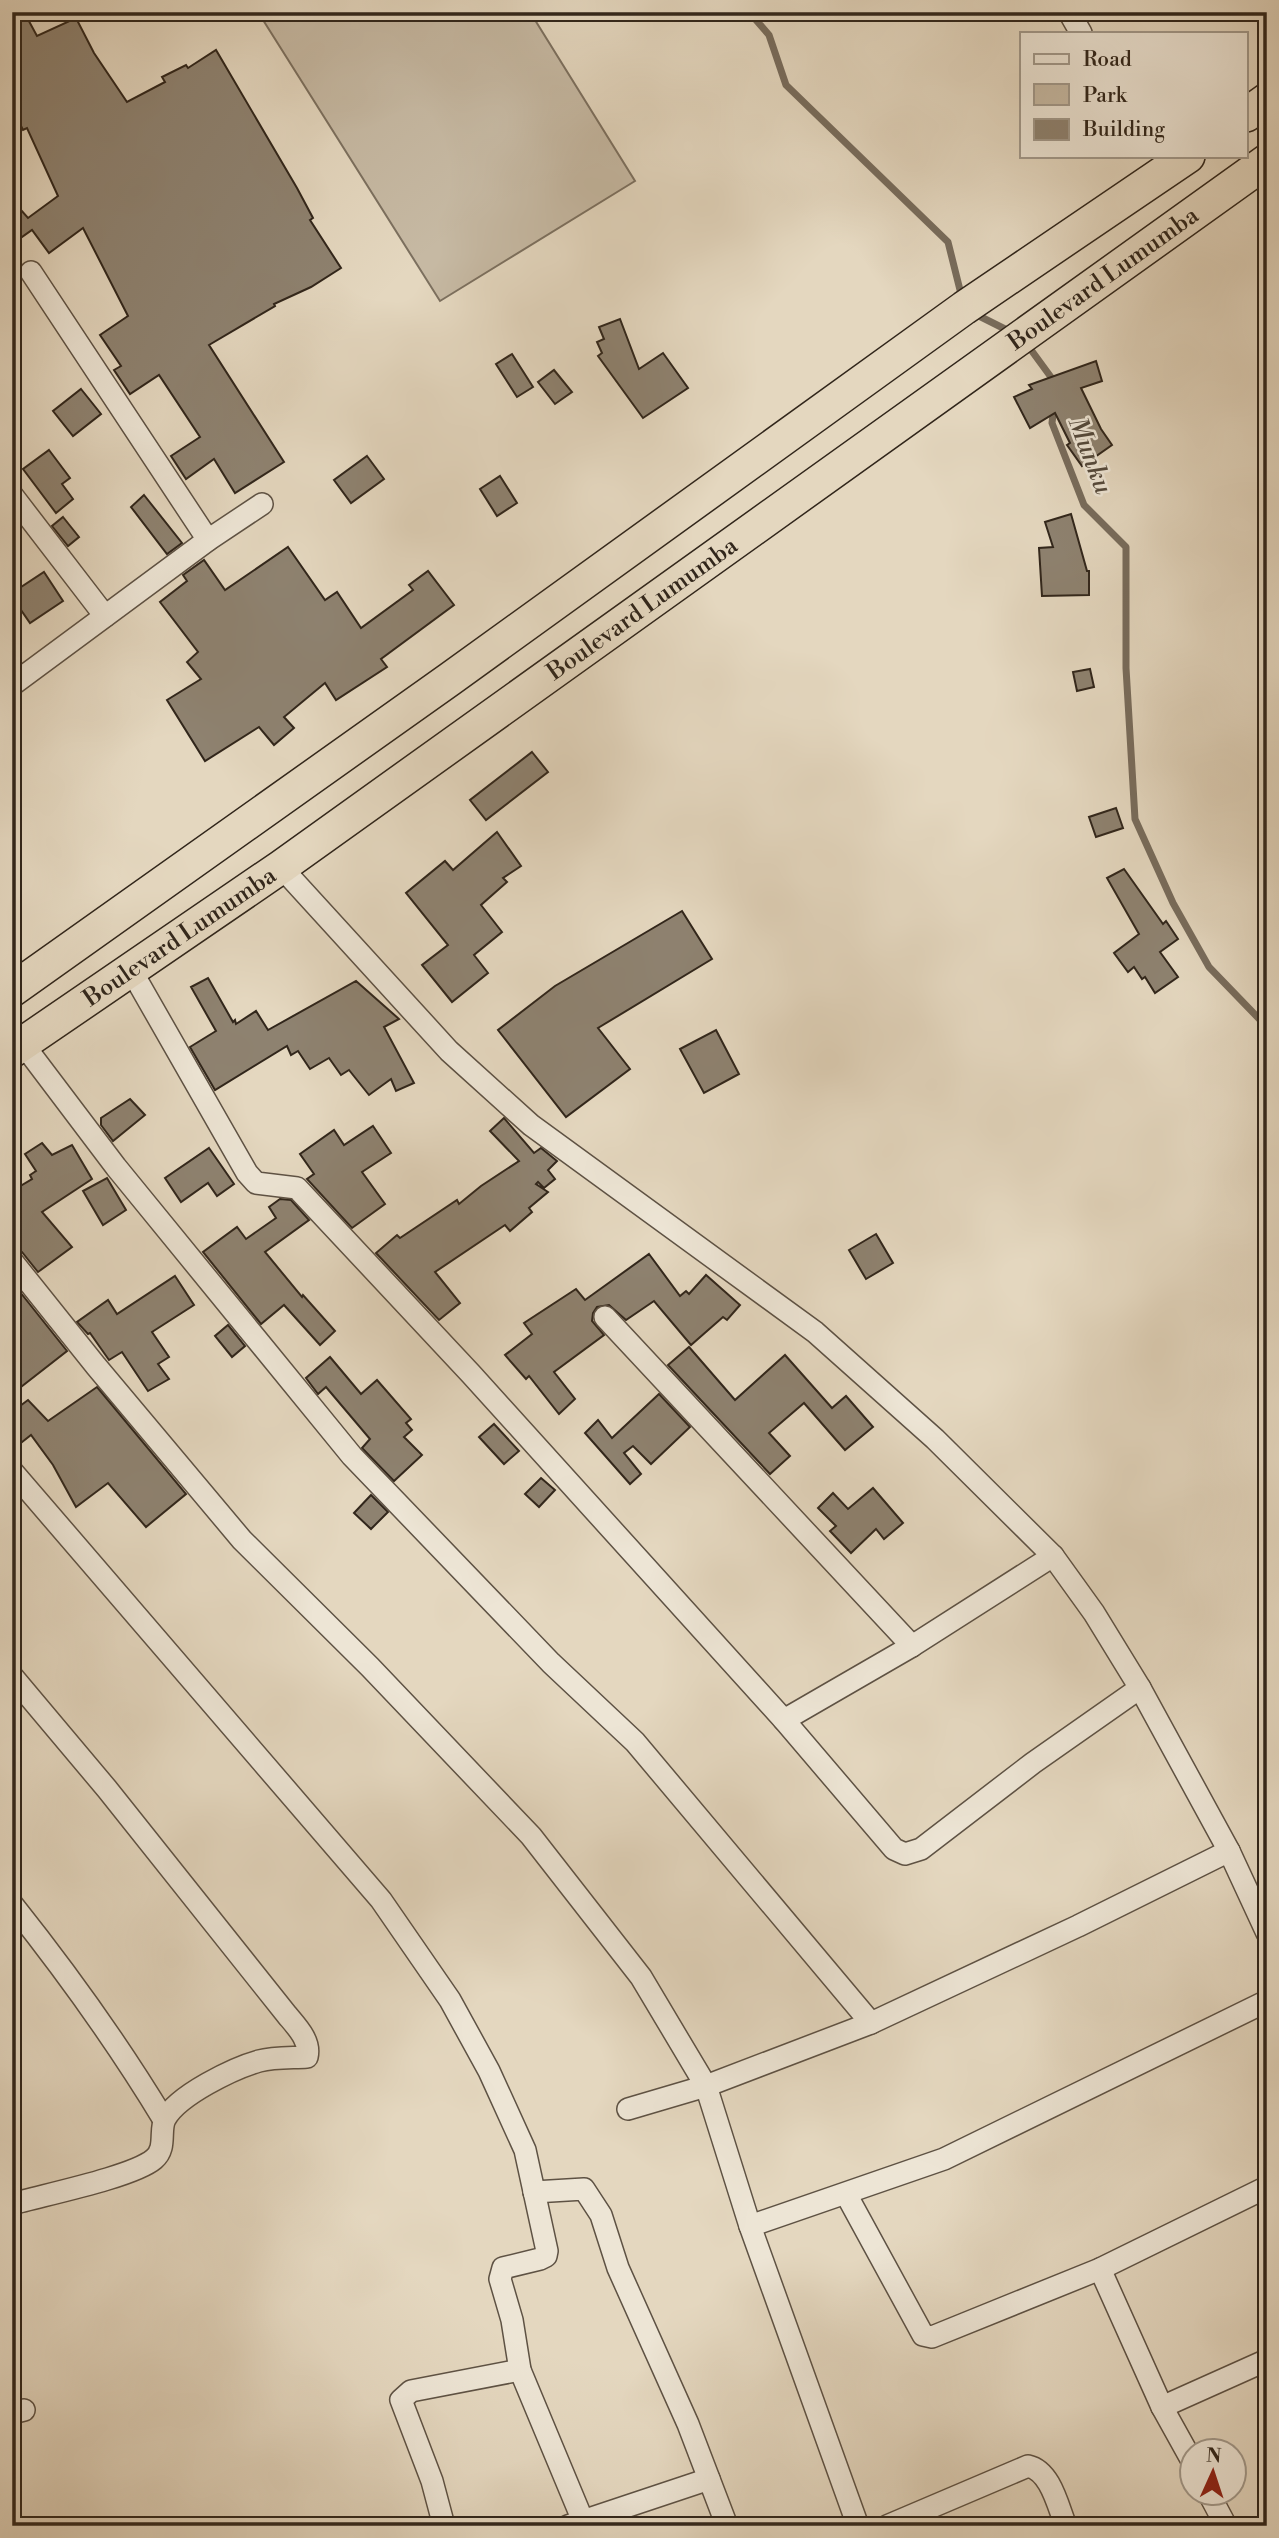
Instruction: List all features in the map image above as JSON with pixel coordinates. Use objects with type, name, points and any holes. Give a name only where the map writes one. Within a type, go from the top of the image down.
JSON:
[{"type":"highway","points":[[1248,114],[1267,100]]},
{"type":"highway","name":"Boulevard Lumumba","points":[[18,1048],[281,867],[1267,161]]},
{"type":"highway","name":"Boulevard Lumumba","points":[[12,990],[450,679],[1168,162]]},
{"type":"street","points":[[1069,12],[1080,32]]},
{"type":"street","points":[[31,272],[208,540]]},
{"type":"street","points":[[12,495],[105,616]]},
{"type":"street","points":[[12,685],[208,540],[262,504]]},
{"type":"street","points":[[281,867],[449,1051],[531,1125],[815,1332],[935,1439],[1053,1556],[1094,1613],[1140,1688],[1229,1851],[1267,1933]]},
{"type":"street","points":[[131,970],[247,1173],[256,1183],[297,1188],[471,1374],[784,1720],[894,1849],[905,1854],[921,1849],[1033,1763],[1140,1688]]},
{"type":"street","points":[[18,1048],[352,1456],[551,1663],[635,1742],[871,2023]]},
{"type":"street","points":[[12,1261],[242,1540],[369,1667],[531,1836],[641,1977],[706,2086],[750,2227],[858,2526]]},
{"type":"street","points":[[605,1317],[912,1646]]},
{"type":"street","points":[[12,1471],[381,1900],[450,2000],[489,2071],[524,2150],[546,2246],[545,2256],[508,2265],[501,2272],[500,2279],[512,2320],[520,2370],[575,2523],[709,2479]]},
{"type":"street","points":[[784,1720],[912,1646],[1053,1556]]},
{"type":"street","points":[[12,1676],[107,1789],[305,2038],[309,2050],[307,2057],[261,2060],[223,2075],[180,2103],[164,2120]]},
{"type":"street","points":[[628,2109],[706,2086],[871,2023],[1078,1926],[1229,1851]]},
{"type":"street","points":[[12,1904],[63,1968],[122,2052],[164,2120],[163,2143],[155,2158],[127,2172],[12,2204]]},
{"type":"street","points":[[750,2227],[944,2159],[1267,2001]]},
{"type":"street","points":[[846,2194],[923,2334],[932,2337],[1100,2269],[1267,2187]]},
{"type":"street","points":[[534,2192],[584,2189],[594,2202],[601,2215],[618,2268],[688,2424],[727,2526]]},
{"type":"street","points":[[1100,2269],[1162,2407],[1178,2436]]},
{"type":"street","points":[[1162,2407],[1267,2360]]},
{"type":"street","points":[[444,2526],[432,2481],[401,2400],[411,2391],[520,2370]]},
{"type":"street","points":[[887,2526],[913,2521],[1028,2466],[1044,2474],[1066,2526]]},
{"type":"street","points":[[1215,2506],[1226,2526]]},
{"type":"green space","points":[[258,12],[530,12],[635,181],[440,301]]},
{"type":"building","points":[[12,12],[24,12],[37,36],[76,18],[94,53],[127,102],[165,82],[162,77],[186,65],[188,68],[216,50],[297,188],[313,218],[310,220],[341,268],[311,287],[274,304],[275,306],[209,345],[284,462],[235,493],[214,459],[186,479],[171,456],[200,437],[159,375],[130,394],[114,370],[121,366],[100,335],[128,316],[83,228],[49,253],[32,230],[12,244],[12,200],[28,218],[58,196],[27,128],[23,130],[12,108]]},
{"type":"building","points":[[620,319],[639,369],[663,353],[688,388],[643,418],[598,356],[602,353],[597,342],[604,339],[599,327]]},
{"type":"building","points":[[512,354],[533,387],[517,397],[496,364]]},
{"type":"building","points":[[1096,361],[1102,381],[1081,388],[1112,445],[1082,466],[1067,445],[1070,443],[1055,413],[1030,428],[1014,397],[1032,389],[1029,385]]},
{"type":"building","points":[[554,370],[572,392],[555,404],[538,382]]},
{"type":"building","points":[[81,389],[101,414],[73,436],[53,411]]},
{"type":"building","points":[[49,450],[70,478],[62,484],[73,499],[56,513],[23,469]]},
{"type":"building","points":[[367,456],[384,479],[351,503],[334,480]]},
{"type":"building","points":[[500,476],[517,503],[497,516],[480,489]]},
{"type":"building","points":[[144,495],[182,543],[167,554],[131,507]]},
{"type":"building","points":[[1071,514],[1089,571],[1089,595],[1042,596],[1039,548],[1053,547],[1045,522]]},
{"type":"building","points":[[63,517],[79,537],[68,546],[52,526]]},
{"type":"building","points":[[288,547],[325,600],[337,592],[361,628],[413,590],[409,585],[428,571],[454,605],[381,659],[387,667],[336,700],[325,683],[284,717],[294,728],[274,745],[259,727],[205,761],[167,700],[201,679],[187,662],[198,652],[160,602],[187,581],[183,575],[204,560],[225,590]]},
{"type":"building","points":[[44,572],[63,601],[30,623],[12,593]]},
{"type":"building","points":[[1090,669],[1094,687],[1077,691],[1073,672]]},
{"type":"building","points":[[532,752],[548,772],[486,820],[470,800]]},
{"type":"building","points":[[1116,808],[1123,828],[1096,837],[1089,817]]},
{"type":"building","points":[[497,832],[521,866],[503,878],[507,882],[481,905],[502,932],[474,955],[488,973],[452,1002],[422,965],[448,945],[406,893],[445,861],[453,870]]},
{"type":"building","points":[[1124,869],[1163,924],[1166,921],[1178,939],[1160,952],[1178,977],[1155,993],[1145,977],[1142,979],[1134,967],[1128,972],[1114,953],[1139,934],[1107,878]]},
{"type":"building","points":[[682,911],[712,959],[598,1028],[630,1069],[566,1117],[498,1030],[555,986]]},
{"type":"building","points":[[208,978],[233,1022],[235,1020],[236,1024],[256,1011],[268,1030],[356,981],[399,1019],[384,1027],[414,1083],[396,1091],[391,1079],[369,1095],[349,1070],[341,1075],[329,1058],[310,1069],[298,1051],[291,1055],[287,1046],[215,1090],[190,1047],[216,1031],[191,987]]},
{"type":"building","points":[[716,1030],[739,1074],[704,1093],[680,1049]]},
{"type":"building","points":[[130,1099],[145,1115],[113,1141],[101,1125],[101,1118]]},
{"type":"building","points":[[504,1118],[534,1153],[541,1148],[557,1161],[548,1170],[555,1179],[544,1188],[538,1182],[536,1184],[548,1192],[529,1208],[532,1212],[510,1231],[505,1225],[435,1272],[460,1303],[439,1320],[376,1253],[397,1235],[400,1238],[457,1200],[459,1204],[519,1161],[490,1131]]},
{"type":"building","points":[[373,1126],[391,1153],[362,1172],[385,1204],[352,1228],[307,1179],[314,1174],[300,1154],[334,1130],[344,1145]]},
{"type":"building","points":[[42,1143],[52,1155],[72,1145],[92,1179],[42,1212],[72,1247],[38,1272],[22,1252],[12,1248],[12,1191],[32,1179],[30,1175],[36,1171],[25,1154]]},
{"type":"building","points":[[209,1148],[234,1184],[217,1196],[208,1183],[181,1202],[165,1178]]},
{"type":"building","points":[[107,1178],[126,1210],[103,1225],[83,1191]]},
{"type":"building","points":[[280,1199],[291,1200],[309,1220],[265,1252],[302,1297],[303,1295],[335,1331],[320,1345],[284,1305],[261,1324],[203,1252],[237,1227],[246,1239],[276,1218],[269,1207]]},
{"type":"building","points":[[876,1234],[893,1263],[866,1279],[849,1250]]},
{"type":"building","points":[[649,1254],[680,1296],[686,1291],[689,1294],[706,1275],[740,1305],[727,1320],[723,1317],[691,1345],[654,1301],[626,1320],[609,1305],[597,1307],[592,1321],[604,1335],[554,1372],[575,1399],[559,1414],[529,1376],[526,1379],[505,1355],[532,1334],[524,1323],[576,1289],[585,1300]]},
{"type":"building","points":[[175,1276],[194,1305],[152,1332],[169,1357],[158,1364],[169,1379],[148,1391],[122,1352],[109,1360],[90,1333],[77,1322],[108,1300],[117,1314]]},
{"type":"building","points":[[12,1282],[67,1351],[12,1394]]},
{"type":"building","points":[[228,1325],[245,1346],[232,1357],[215,1336]]},
{"type":"building","points":[[689,1347],[735,1400],[785,1355],[832,1408],[846,1396],[873,1427],[845,1450],[804,1403],[769,1433],[790,1456],[770,1474],[668,1365]]},
{"type":"building","points":[[330,1357],[361,1394],[377,1380],[411,1419],[406,1423],[412,1430],[404,1437],[422,1455],[394,1481],[362,1448],[370,1439],[326,1387],[318,1394],[306,1378]]},
{"type":"building","points":[[97,1387],[186,1494],[146,1527],[108,1483],[76,1507],[53,1465],[31,1435],[12,1450],[12,1412],[28,1400],[48,1421]]},
{"type":"building","points":[[659,1394],[690,1427],[651,1464],[633,1446],[624,1453],[641,1474],[630,1484],[585,1433],[598,1420],[612,1438]]},
{"type":"building","points":[[494,1424],[519,1451],[504,1464],[479,1437]]},
{"type":"building","points":[[541,1478],[555,1490],[539,1507],[525,1494]]},
{"type":"building","points":[[873,1488],[903,1523],[884,1539],[876,1529],[851,1553],[830,1531],[836,1526],[818,1508],[833,1493],[848,1509]]},
{"type":"building","points":[[371,1495],[388,1512],[371,1529],[354,1513]]},
{"type":"waterway","name":"Munku","points":[[749,12],[769,35],[786,85],[948,242],[962,298]]},
{"type":"waterway","name":"Munku","points":[[975,314],[1011,332]]},
{"type":"waterway","name":"Munku","points":[[1026,343],[1056,384]]},
{"type":"waterway","name":"Munku","points":[[1054,406],[1052,423],[1084,505],[1126,547],[1126,668],[1135,819],[1173,903],[1209,967],[1267,1027]]}]
